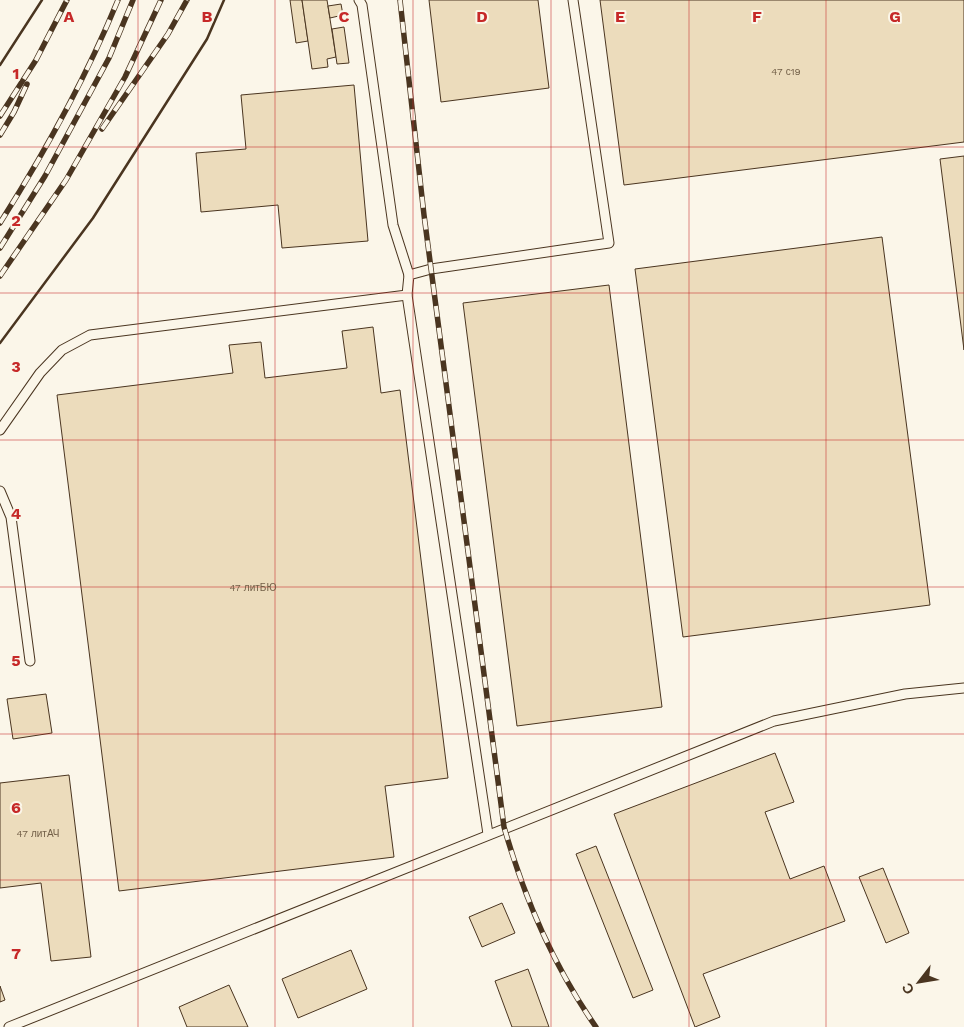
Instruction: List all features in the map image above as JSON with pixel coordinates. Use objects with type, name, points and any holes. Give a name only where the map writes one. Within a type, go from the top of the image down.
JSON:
[{"type":"lane","points":[[359,0],[362,5],[393,225],[409,275],[407,295],[488,834]]},
{"type":"lane","points":[[409,275],[431,269],[609,243],[573,0]]},
{"type":"lane","points":[[0,430],[40,373],[62,350],[90,335],[407,295]]},
{"type":"lane","points":[[0,491],[11,517],[30,661]]},
{"type":"lane","points":[[9,1027],[774,721],[905,694],[964,688]]},
{"type":"building","points":[[290,0],[302,0],[308,41],[296,43]]},
{"type":"building","points":[[302,0],[327,0],[336,57],[327,59],[328,67],[312,69]]},
{"type":"building","points":[[429,0],[538,0],[549,88],[441,102]]},
{"type":"building","points":[[600,0],[964,0],[964,142],[624,185]]},
{"type":"building","points":[[341,4],[343,15],[330,18],[328,6]]},
{"type":"building","points":[[344,27],[349,63],[337,64],[332,29]]},
{"type":"building","points":[[354,85],[368,241],[282,248],[278,205],[201,212],[196,153],[246,149],[241,95]]},
{"type":"building","points":[[964,156],[964,350],[940,159]]},
{"type":"building","points":[[882,237],[930,605],[683,637],[635,269]]},
{"type":"building","points":[[609,285],[662,707],[517,726],[463,303]]},
{"type":"building","points":[[373,327],[381,393],[400,390],[448,778],[385,786],[394,857],[119,891],[57,395],[233,373],[229,345],[261,342],[265,378],[347,368],[342,331]]},
{"type":"building","points":[[46,694],[52,733],[13,739],[7,699]]},
{"type":"building","points":[[775,753],[794,802],[765,812],[790,879],[824,866],[845,921],[703,974],[720,1017],[695,1027],[614,814]]},
{"type":"building","points":[[69,775],[91,957],[51,961],[41,883],[0,888],[0,783]]},
{"type":"building","points":[[596,846],[653,990],[633,998],[576,854]]},
{"type":"building","points":[[883,868],[909,933],[886,943],[859,877]]},
{"type":"building","points":[[502,903],[515,933],[482,947],[469,917]]},
{"type":"building","points":[[351,950],[367,989],[298,1018],[282,979]]},
{"type":"building","points":[[528,969],[549,1027],[512,1027],[495,981]]},
{"type":"building","points":[[229,985],[248,1027],[187,1027],[179,1007]]},
{"type":"building","points":[[0,986],[5,1000],[0,1002]]},
{"type":"railway","points":[[0,116],[36,60],[67,0]]},
{"type":"railway","points":[[0,223],[64,114],[106,29],[118,0]]},
{"type":"railway","points":[[0,248],[45,176],[109,58],[133,0]]},
{"type":"railway","points":[[0,276],[66,180],[125,77],[161,0]]},
{"type":"railway","points":[[102,129],[168,34],[187,0]]},
{"type":"railway","points":[[400,0],[424,215],[504,827],[521,879],[542,931],[567,980],[596,1027]]},
{"type":"railway","points":[[0,135],[14,112],[27,84]]},
{"type":"wall","points":[[0,65],[42,0]]},
{"type":"wall","points":[[0,343],[93,218],[207,39],[224,0]]}]
